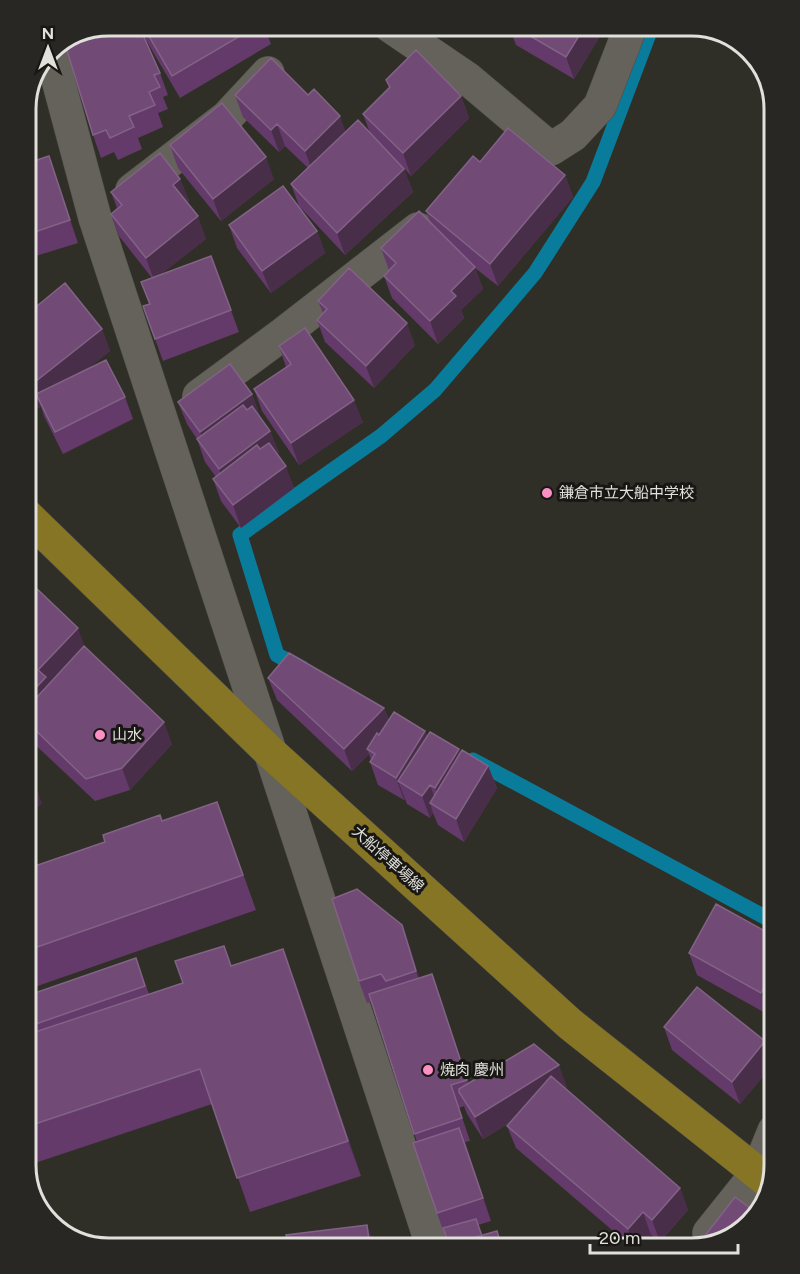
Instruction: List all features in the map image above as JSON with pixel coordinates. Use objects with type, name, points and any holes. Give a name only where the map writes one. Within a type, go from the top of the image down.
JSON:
[{"type":"main road","name":"大船停車場線","points":[[36,525],[270,753],[570,1024],[763,1178]]},
{"type":"street","points":[[405,36],[468,79],[551,149],[573,135],[600,106],[628,36]]},
{"type":"street","points":[[94,218],[226,117],[268,73]]},
{"type":"street","points":[[57,78],[94,218],[430,1238]]},
{"type":"street","points":[[162,424],[419,229]]},
{"type":"street","points":[[710,1236],[763,1178]]},
{"type":"building","points":[[143,36],[160,73],[154,75],[160,87],[149,92],[155,105],[129,116],[134,127],[110,138],[106,130],[93,135],[75,78],[78,78],[78,43],[95,37]]},
{"type":"building","points":[[149,36],[240,36],[172,76]]},
{"type":"building","points":[[530,36],[579,36],[566,57]]},
{"type":"building","points":[[416,50],[461,96],[403,153],[363,114],[390,87],[386,80]]},
{"type":"building","points":[[271,58],[308,95],[314,89],[340,116],[305,151],[277,124],[271,130],[235,95]]},
{"type":"building","points":[[222,103],[266,157],[213,199],[170,145]]},
{"type":"building","points":[[358,120],[404,169],[337,233],[291,184]]},
{"type":"building","points":[[508,128],[565,175],[490,264],[426,211],[473,156],[480,162]]},
{"type":"building","points":[[160,153],[180,179],[173,185],[198,216],[146,258],[111,214],[122,205],[111,192]]},
{"type":"building","points":[[49,156],[70,220],[36,232],[36,160]]},
{"type":"building","points":[[283,186],[317,231],[262,271],[229,225]]},
{"type":"building","points":[[419,211],[475,267],[451,291],[456,296],[430,321],[384,276],[396,263],[381,248]]},
{"type":"building","points":[[211,256],[231,310],[155,339],[143,306],[150,304],[141,282]]},
{"type":"building","points":[[349,268],[407,323],[366,366],[317,320],[327,309],[318,301]]},
{"type":"building","points":[[65,283],[102,329],[36,381],[36,307]]},
{"type":"building","points":[[305,328],[354,400],[291,443],[254,389],[291,364],[279,346]]},
{"type":"building","points":[[106,360],[125,397],[55,432],[36,394]]},
{"type":"building","points":[[230,364],[252,394],[200,432],[178,402]]},
{"type":"building","points":[[243,405],[247,410],[252,406],[270,431],[219,469],[197,439]]},
{"type":"building","points":[[269,443],[286,466],[233,505],[213,479],[257,445],[260,449]]},
{"type":"building","points":[[36,588],[78,628],[38,670],[46,677],[36,688]]},
{"type":"building","points":[[84,646],[164,722],[122,768],[86,779],[36,731],[36,698]]},
{"type":"building","points":[[289,653],[384,708],[344,749],[268,678]]},
{"type":"building","points":[[394,712],[425,731],[396,778],[370,762],[375,754],[367,749]]},
{"type":"building","points":[[430,732],[459,749],[435,788],[430,785],[422,796],[398,781]]},
{"type":"building","points":[[462,750],[488,766],[456,819],[430,803]]},
{"type":"building","points":[[217,802],[243,875],[36,947],[36,866],[105,842],[103,835],[160,815],[162,821]]},
{"type":"building","points":[[357,889],[402,925],[416,971],[386,981],[381,974],[359,981],[332,899]]},
{"type":"building","points":[[716,904],[764,930],[764,987],[761,993],[689,953]]},
{"type":"building","points":[[224,946],[231,966],[283,949],[348,1141],[237,1178],[200,1069],[36,1124],[36,1032],[183,983],[175,961]]},
{"type":"building","points":[[136,958],[145,986],[36,1024],[36,993]]},
{"type":"building","points":[[432,974],[467,1080],[451,1085],[462,1118],[414,1134],[369,994]]},
{"type":"building","points":[[697,987],[764,1042],[732,1082],[664,1027]]},
{"type":"building","points":[[534,1044],[559,1065],[475,1117],[459,1089]]},
{"type":"building","points":[[551,1076],[680,1188],[652,1220],[643,1212],[628,1229],[507,1126]]},
{"type":"building","points":[[459,1128],[483,1198],[437,1213],[413,1143]]},
{"type":"building","points":[[735,1197],[750,1208],[732,1226],[704,1237]]},
{"type":"building","points":[[476,1219],[482,1236],[447,1238],[443,1228]]},
{"type":"building","points":[[367,1225],[369,1238],[286,1238],[286,1235]]},
{"type":"building","points":[[497,1231],[499,1238],[472,1238]]},
{"type":"waterway","points":[[302,668],[277,655],[240,535],[381,436],[435,390],[535,273],[593,182],[648,36]]},
{"type":"waterway","points":[[473,760],[764,917]]},
{"type":"place","name":"鎌倉市立大船中学校","points":[[547,493]]},
{"type":"place","name":"山水","points":[[100,735]]},
{"type":"place","name":"焼肉 慶州","points":[[428,1070]]}]
